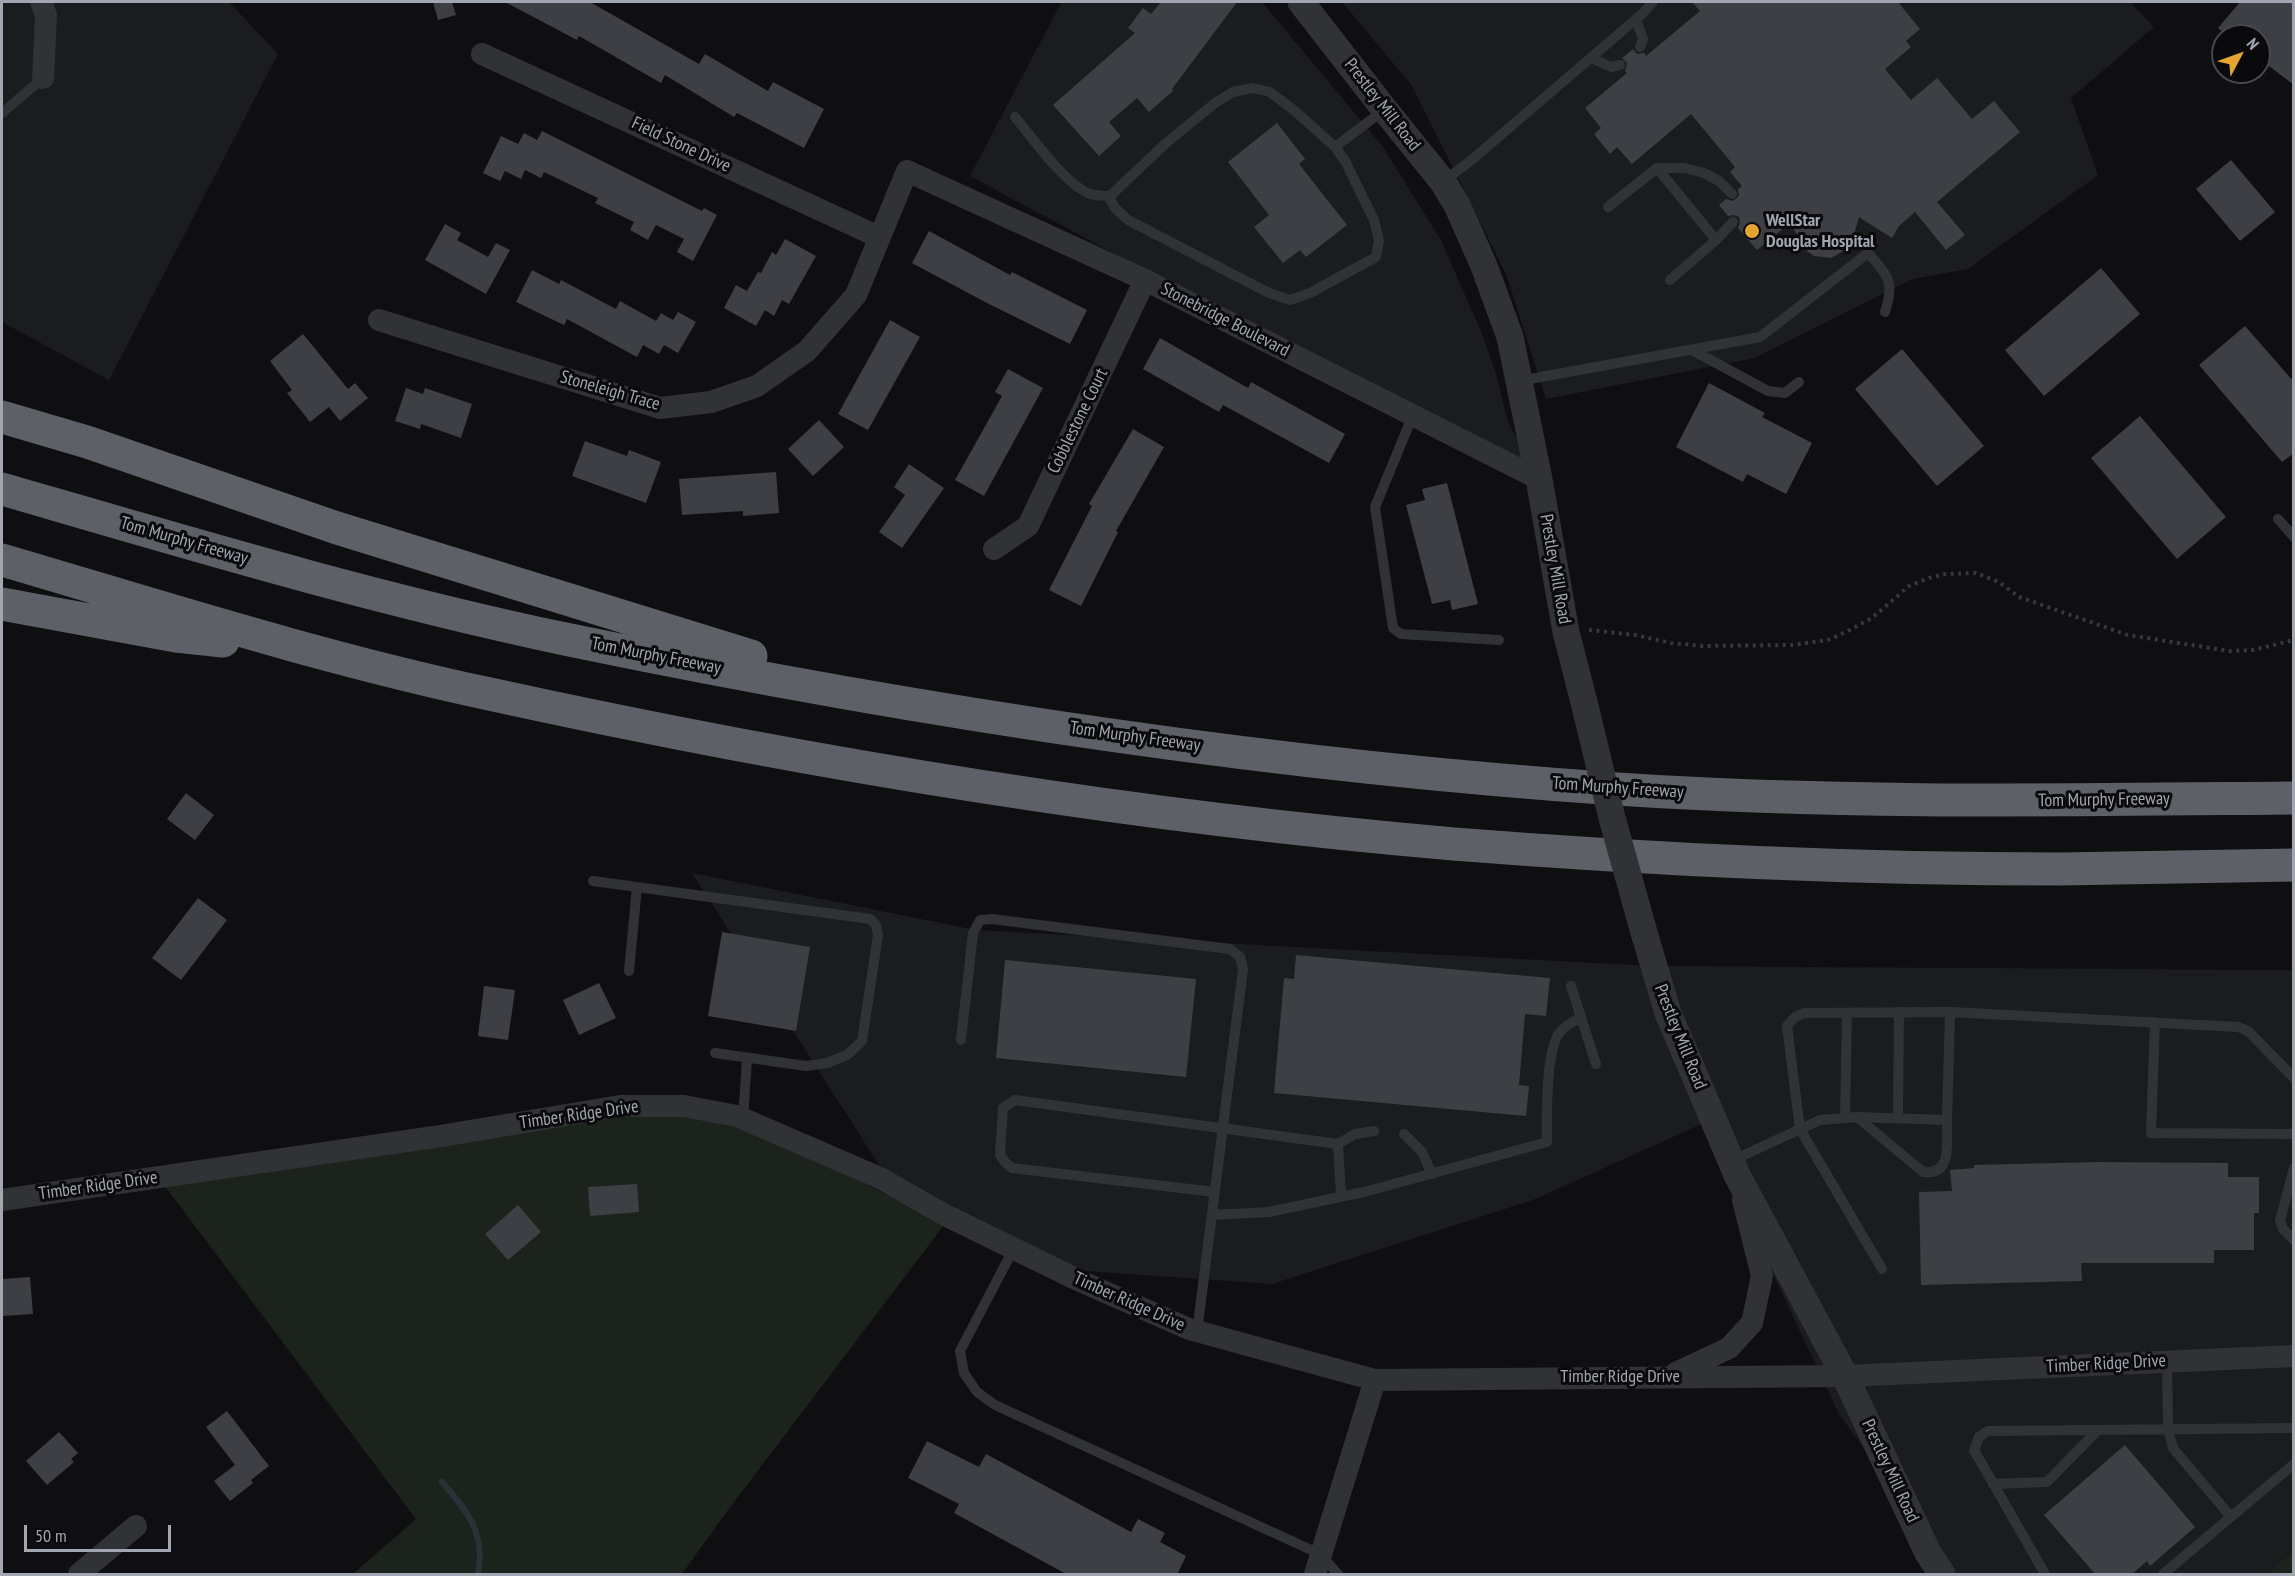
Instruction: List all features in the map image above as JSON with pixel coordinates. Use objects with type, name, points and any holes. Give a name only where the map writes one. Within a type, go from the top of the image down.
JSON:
[{"type":"highway","points":[[2,398],[87,442]]},
{"type":"highway","points":[[2,417],[87,442],[337,528],[898,703]]},
{"type":"highway","name":"Tom Murphy Freeway","points":[[2,489],[234,555],[423,605],[562,638],[898,703],[1309,762],[1620,789],[1802,797],[1982,801],[2294,798]]},
{"type":"highway","points":[[2,561],[300,647],[479,692],[693,736],[1010,791],[1230,821],[1453,844],[1701,859],[2057,868],[2294,865]]},
{"type":"highway","points":[[2,604],[176,636],[300,647]]},
{"type":"street","points":[[40,2],[46,15],[43,78]]},
{"type":"street","name":"Prestley Mill Road","points":[[1309,7],[1384,110],[1443,182],[1457,205],[1484,266],[1510,337],[1565,624],[1612,818],[1668,1013],[1734,1168],[1845,1376],[1928,1553],[1942,1575]]},
{"type":"street","name":"Field Stone Drive","points":[[482,54],[879,237]]},
{"type":"street","name":"Stoneleigh Trace","points":[[379,320],[660,408],[711,402],[757,386],[807,351],[856,295],[907,171]]},
{"type":"street","name":"Stonebridge Boulevard","points":[[907,171],[1145,280],[1539,479]]},
{"type":"street","name":"Cobblestone Court","points":[[994,549],[1028,526],[1145,280]]},
{"type":"street","name":"Timber Ridge Drive","points":[[2,1200],[429,1138],[620,1106],[684,1107],[743,1119],[880,1178],[945,1215],[1078,1280],[1197,1332],[1375,1380],[1845,1376],[2294,1356]]},
{"type":"street","name":"Prestley Mill Road","points":[[1670,1376],[1730,1348],[1752,1323],[1762,1276],[1734,1168]]},
{"type":"street","points":[[1317,1564],[1375,1380]]},
{"type":"street","points":[[79,1575],[136,1526]]},
{"type":"lane","points":[[1443,182],[1591,58],[1653,2]]},
{"type":"lane","points":[[1636,19],[1643,39],[1640,47]]},
{"type":"lane","points":[[1591,58],[1611,67],[1620,65]]},
{"type":"lane","points":[[2,113],[43,78]]},
{"type":"lane","points":[[1015,117],[1056,166],[1079,188],[1092,194],[1110,196],[1165,144],[1215,102],[1233,92],[1253,88],[1270,92],[1335,147],[1345,161],[1374,220],[1379,241],[1376,257],[1310,293],[1290,300],[1269,293],[1128,220],[1115,208],[1110,196]]},
{"type":"lane","points":[[1335,147],[1384,110]]},
{"type":"lane","points":[[1608,207],[1657,168],[1685,168],[1704,173],[1719,181],[1732,194]]},
{"type":"lane","points":[[1657,168],[1716,240]]},
{"type":"lane","points":[[1670,280],[1733,222]]},
{"type":"lane","points":[[1519,381],[1760,337],[1868,253],[1888,277],[1890,296],[1885,312]]},
{"type":"lane","points":[[1692,350],[1768,391],[1785,393],[1798,382]]},
{"type":"lane","points":[[1413,415],[1375,507],[1393,628],[1401,634],[1499,640]]},
{"type":"lane","points":[[2278,519],[2294,537]]},
{"type":"lane","points":[[593,881],[870,919],[876,925],[878,935],[862,1041],[847,1055],[827,1063],[806,1066],[715,1053]]},
{"type":"lane","points":[[628,971],[637,887]]},
{"type":"lane","points":[[961,1040],[973,933],[980,920],[992,919],[1230,949],[1240,957],[1243,969],[1197,1332]]},
{"type":"lane","points":[[1571,986],[1596,1064]]},
{"type":"lane","points":[[1898,1118],[1899,1012]]},
{"type":"lane","points":[[1857,1117],[1923,1172],[1933,1173],[1941,1169],[1946,1161],[1950,1012]]},
{"type":"lane","points":[[1882,1269],[1800,1129],[1787,1026],[1795,1017],[1804,1013],[1950,1012],[2239,1027],[2249,1032],[2294,1078]]},
{"type":"lane","points":[[1845,1118],[1847,1013]]},
{"type":"lane","points":[[1212,1215],[1269,1212],[1368,1191],[1547,1142],[1548,1085],[1554,1043],[1561,1030],[1581,1017]]},
{"type":"lane","points":[[2155,1022],[2151,1133],[2294,1134]]},
{"type":"lane","points":[[743,1119],[747,1059]]},
{"type":"lane","points":[[1215,1192],[1012,1167],[1000,1155],[1003,1107],[1015,1100],[1338,1144],[1355,1134],[1374,1131]]},
{"type":"lane","points":[[1734,1168],[1800,1129],[1820,1120],[1857,1117],[1947,1120]]},
{"type":"lane","points":[[1404,1134],[1422,1152],[1432,1174]]},
{"type":"lane","points":[[1338,1144],[1341,1196]]},
{"type":"lane","points":[[2294,1168],[2280,1220],[2285,1233],[2294,1240]]},
{"type":"lane","points":[[1014,1248],[960,1351],[964,1373],[977,1392],[995,1405],[1338,1575]]},
{"type":"lane","points":[[2167,1361],[2168,1429],[2173,1448],[2232,1517]]},
{"type":"lane","points":[[2045,1575],[1974,1450],[1978,1437],[1988,1431],[2294,1428]]},
{"type":"lane","points":[[1993,1484],[2047,1482],[2098,1430]]},
{"type":"lane","points":[[2163,1575],[2294,1464]]},
{"type":"path","points":[[1565,624],[1593,631],[1703,646],[1792,645],[1828,640],[1846,632],[1872,618],[1909,586],[1929,578],[1945,574],[1976,573],[1999,582],[2019,597],[2128,635],[2229,651],[2253,650],[2294,640]]},
{"type":"shaded area","points":[[2,2],[229,2],[278,54],[109,380],[2,322]]},
{"type":"shaded area","points":[[1060,2],[1262,2],[1383,147],[1441,240],[1483,336],[1496,374],[1508,422],[1530,463],[1165,281],[970,176]]},
{"type":"shaded area","name":"WellStar Douglas Hospital","points":[[1342,2],[2130,2],[2154,27],[2071,98],[2098,175],[1968,269],[1913,279],[1755,358],[1546,399],[1506,274],[1412,86]]},
{"type":"shaded area","points":[[692,873],[976,930],[1652,966],[2293,970],[2293,1551],[2267,1574],[1955,1574],[1839,1414],[1702,1124],[1533,1200],[1272,1284],[1085,1271],[899,1196]]},
{"type":"shaded area","points":[[620,1106],[737,1116],[944,1225],[682,1574],[353,1574],[416,1519],[158,1177]]},
{"type":"shaded area","points":[[2293,1551],[2293,1574],[2267,1574]]},
{"type":"building","points":[[433,2],[452,2],[456,15],[438,20]]},
{"type":"building","points":[[505,2],[590,2],[699,64],[705,54],[768,91],[773,82],[824,109],[804,148],[737,113],[734,117],[665,75],[661,83],[579,36],[577,40]]},
{"type":"building","points":[[1161,2],[1237,2],[1172,89],[1173,91],[1149,112],[1137,98],[1109,122],[1121,136],[1099,156],[1053,105],[1135,33],[1128,28],[1143,8],[1151,14]]},
{"type":"building","points":[[1692,2],[1898,2],[1920,29],[1906,41],[1911,47],[1885,69],[1911,100],[1937,78],[1972,119],[1994,101],[2020,132],[1937,202],[1965,235],[1946,250],[1915,212],[1899,226],[1892,238],[1859,217],[1852,242],[1847,249],[1831,258],[1814,256],[1807,251],[1790,223],[1757,250],[1738,228],[1739,217],[1728,216],[1719,205],[1726,199],[1733,201],[1739,196],[1738,189],[1742,186],[1730,172],[1735,167],[1691,114],[1632,164],[1617,147],[1610,154],[1594,134],[1601,128],[1585,108],[1627,73],[1625,71],[1627,63],[1622,58],[1633,49],[1637,54],[1644,53],[1646,56],[1700,11]]},
{"type":"building","points":[[2240,2],[2294,2],[2294,85],[2271,68],[2271,24],[2221,24]]},
{"type":"building","points":[[1277,123],[1305,159],[1299,164],[1347,225],[1306,257],[1300,250],[1283,263],[1254,227],[1269,215],[1228,162]]},
{"type":"building","points":[[542,131],[702,211],[704,208],[717,215],[693,261],[677,252],[684,239],[656,225],[648,240],[630,230],[634,222],[595,203],[598,198],[544,172],[541,178],[525,170],[521,179],[505,171],[500,181],[483,173],[501,136],[518,144],[524,133],[537,140]]},
{"type":"building","points":[[2231,160],[2275,212],[2240,241],[2196,189]]},
{"type":"building","points":[[445,224],[461,233],[457,240],[488,257],[496,243],[510,250],[486,294],[425,260]]},
{"type":"building","points":[[929,231],[1010,275],[1012,272],[1087,310],[1070,344],[912,263]]},
{"type":"building","points":[[785,239],[816,256],[789,304],[782,300],[774,316],[765,310],[756,326],[724,308],[736,285],[747,291],[758,272],[761,273],[772,252],[776,255]]},
{"type":"building","points":[[2101,268],[2140,314],[2044,396],[2005,350]]},
{"type":"building","points":[[532,270],[559,284],[561,280],[616,309],[620,301],[656,321],[661,313],[673,320],[678,312],[696,322],[678,353],[664,345],[659,354],[643,345],[637,357],[567,319],[564,325],[516,302]]},
{"type":"building","points":[[890,320],[920,337],[868,430],[838,414]]},
{"type":"building","points":[[2245,326],[2294,382],[2294,453],[2282,462],[2199,365]]},
{"type":"building","points":[[303,334],[348,389],[355,383],[368,398],[340,421],[329,407],[310,422],[287,393],[292,390],[270,361]]},
{"type":"building","points":[[1160,338],[1248,388],[1251,382],[1345,434],[1329,463],[1223,405],[1219,412],[1143,369]]},
{"type":"building","points":[[1902,349],[1984,446],[1937,486],[1855,389]]},
{"type":"building","points":[[1008,369],[1043,388],[984,496],[955,480],[1002,396],[995,392]]},
{"type":"building","points":[[1709,383],[1765,413],[1762,417],[1812,443],[1786,494],[1747,474],[1743,482],[1676,447]]},
{"type":"building","points":[[406,388],[423,394],[425,388],[472,404],[461,438],[421,424],[420,429],[395,421]]},
{"type":"building","points":[[2140,416],[2226,517],[2177,559],[2091,458]]},
{"type":"building","points":[[819,420],[844,447],[813,476],[788,449]]},
{"type":"building","points":[[1133,429],[1164,447],[1116,531],[1118,532],[1081,606],[1049,590],[1092,506],[1089,504]]},
{"type":"building","points":[[585,441],[627,456],[629,450],[661,462],[646,503],[572,476]]},
{"type":"building","points":[[909,464],[944,488],[902,548],[879,532],[905,495],[894,487]]},
{"type":"building","points":[[776,472],[779,513],[743,516],[743,511],[682,515],[679,479]]},
{"type":"building","points":[[1447,483],[1478,604],[1452,610],[1450,600],[1432,604],[1406,505],[1425,500],[1422,489]]},
{"type":"building","points":[[186,793],[214,815],[195,840],[167,819]]},
{"type":"building","points":[[198,898],[227,920],[181,980],[152,958]]},
{"type":"building","points":[[722,932],[810,947],[796,1031],[708,1016]]},
{"type":"building","points":[[1296,955],[1550,978],[1546,1016],[1525,1014],[1519,1085],[1529,1086],[1526,1116],[1274,1093],[1284,978],[1294,979]]},
{"type":"building","points":[[1005,960],[1196,979],[1186,1077],[996,1058]]},
{"type":"building","points":[[599,983],[616,1018],[579,1035],[563,1000]]},
{"type":"building","points":[[484,986],[515,990],[508,1040],[478,1036]]},
{"type":"building","points":[[2098,1162],[2228,1163],[2228,1177],[2259,1177],[2259,1213],[2254,1213],[2254,1250],[2214,1250],[2214,1263],[2081,1263],[2082,1281],[1921,1285],[1919,1192],[1952,1191],[1950,1170],[1974,1168],[1974,1165]]},
{"type":"building","points":[[637,1184],[639,1212],[590,1216],[588,1187]]},
{"type":"building","points":[[518,1205],[541,1232],[508,1260],[485,1234]]},
{"type":"building","points":[[30,1277],[33,1314],[2,1316],[2,1279]]},
{"type":"building","points":[[227,1411],[269,1466],[251,1480],[253,1483],[230,1501],[214,1481],[235,1465],[206,1427]]},
{"type":"building","points":[[59,1432],[78,1453],[71,1459],[74,1462],[47,1485],[26,1461]]},
{"type":"building","points":[[927,1441],[979,1467],[986,1454],[1131,1532],[1138,1519],[1165,1533],[1160,1542],[1186,1556],[1177,1575],[1068,1575],[954,1513],[959,1504],[908,1478]]},
{"type":"building","points":[[2125,1445],[2195,1527],[2150,1566],[2147,1561],[2131,1575],[2096,1575],[2044,1515]]},
{"type":"waterway","points":[[442,1482],[466,1513],[477,1535],[480,1559],[478,1574]]},
{"type":"place","name":"WellStar Douglas Hospital","points":[[1752,231]]}]
